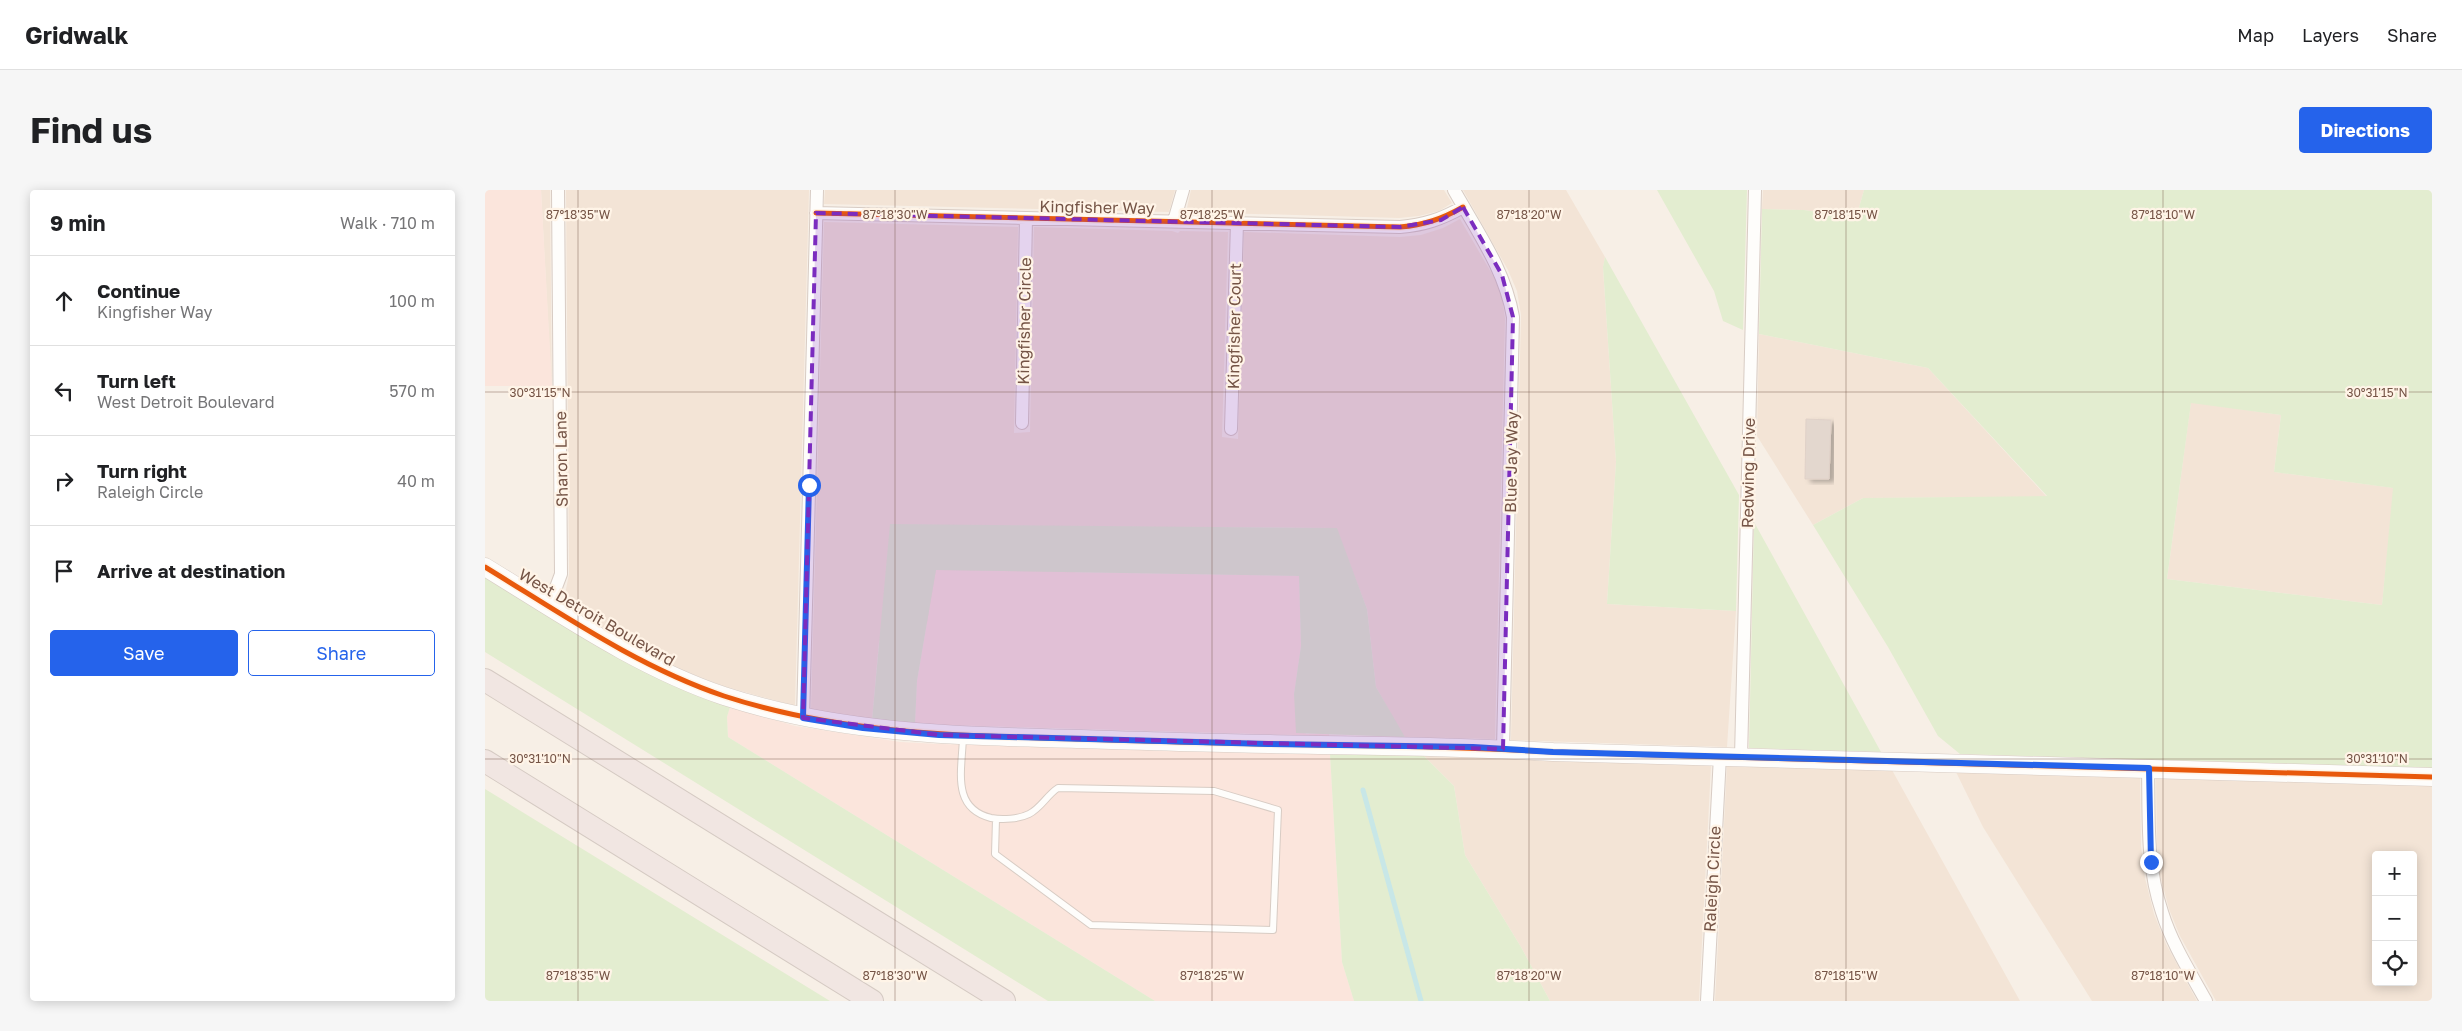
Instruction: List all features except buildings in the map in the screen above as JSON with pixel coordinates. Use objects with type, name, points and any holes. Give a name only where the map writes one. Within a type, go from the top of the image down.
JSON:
[{"type":"highway","points":[[485,680],[1004,1001]]},
{"type":"highway","points":[[485,760],[872,1001]]},
{"type":"highway","points":[[485,773],[525,785]]},
{"type":"street","name":"Sharon Lane","points":[[549,606],[561,574],[558,190]]},
{"type":"street","points":[[803,718],[817,190]]},
{"type":"street","points":[[1174,221],[1183,190]]},
{"type":"street","name":"Blue Jay Way","points":[[1454,190],[1502,275],[1509,295],[1513,317],[1503,749]]},
{"type":"street","name":"Redwing Drive","points":[[1741,757],[1755,190]]},
{"type":"street","name":"Kingfisher Way","points":[[816,213],[1399,227],[1421,226],[1441,220],[1463,207]]},
{"type":"street","name":"Kingfisher Circle","points":[[1022,423],[1026,218]]},
{"type":"street","name":"Kingfisher Court","points":[[1231,429],[1237,223]]},
{"type":"street","name":"West Detroit Boulevard","points":[[485,567],[621,650],[680,678],[756,706],[803,718],[901,732],[963,736],[1503,749],[2432,777]]},
{"type":"street","name":"Raleigh Circle","points":[[1707,1001],[1720,756]]},
{"type":"street","points":[[2149,768],[2149,846],[2153,877],[2162,912],[2173,940],[2206,1001]]},
{"type":"lane","points":[[963,736],[962,792],[964,801],[975,812],[996,819],[1019,818],[1030,814],[1058,788],[1214,791],[1278,810],[1273,930],[1091,925],[995,854],[996,819]]},
{"type":"highlighted area","points":[[1463,207],[1502,275],[1513,317],[1503,749],[939,735],[803,718],[816,213],[1400,227],[1441,220]]},
{"type":"shaded area","points":[[485,190],[541,190],[552,386],[485,386]]},
{"type":"shaded area","points":[[541,190],[550,190],[552,394]]},
{"type":"shaded area","points":[[566,190],[809,190],[795,706],[723,686],[682,670],[625,641],[563,604],[569,574]]},
{"type":"shaded area","points":[[825,190],[1175,190],[1169,212],[824,204]]},
{"type":"shaded area","points":[[1191,190],[1444,190],[1452,203],[1439,211],[1399,218],[1186,212]]},
{"type":"shaded area","points":[[1463,190],[1566,190],[1605,257],[1603,268],[1616,462],[1607,604],[1736,611],[1727,747],[1511,740],[1521,315],[1517,291],[1508,270]]},
{"type":"shaded area","points":[[1763,190],[1864,190],[1856,218],[1804,210],[1762,209]]},
{"type":"shaded area","points":[[1460,219],[1495,279],[1502,298],[1505,318],[1495,739],[1405,737],[1402,734],[1376,687],[1367,609],[1336,528],[1204,527],[879,641],[872,720],[811,710],[824,222],[1018,227],[1014,433],[1030,432],[1034,227],[1172,231],[1178,233],[1180,231],[1228,232],[1222,437],[1238,439],[1244,232],[1400,237],[1421,235],[1443,228]]},
{"type":"shaded area","points":[[1759,334],[1928,368],[2047,497],[1863,498],[1813,525],[1757,436]]},
{"type":"shaded area","points":[[2191,402],[2281,415],[2274,472],[2394,488],[2382,605],[2167,579]]},
{"type":"shaded area","points":[[936,570],[1299,576],[1301,646],[1294,694],[1306,734],[1329,733],[1329,736],[915,724],[917,681]]},
{"type":"shaded area","points":[[730,707],[795,726],[900,742],[1330,754],[1342,962],[1354,1001],[1155,1001],[728,737],[727,717]]},
{"type":"shaded area","points":[[1424,756],[1711,765],[1699,1001],[1550,1001],[1521,947],[1465,855],[1454,786]]},
{"type":"shaded area","points":[[1727,766],[1892,770],[2020,1001],[1715,1001]]},
{"type":"shaded area","points":[[1956,772],[2140,777],[2141,846],[2145,878],[2154,914],[2166,944],[2197,1001],[2092,1001],[1983,827]]},
{"type":"shaded area","points":[[2156,778],[2432,786],[2432,1001],[2216,1001],[2180,936],[2169,909],[2160,875],[2157,846]]},
{"type":"green space","points":[[1657,190],[1747,190],[1743,330],[1723,321],[1714,291]]},
{"type":"green space","points":[[1864,190],[2432,190],[2432,768],[1960,754],[1938,736],[1888,647],[1813,525],[1863,498],[2047,496],[1928,368],[1759,334],[1762,209],[1804,210],[1856,218]],"holes":[[[2191,403],[2281,415],[2274,472],[2393,488],[2382,605],[2167,579]]]},
{"type":"green space","points":[[1605,257],[1739,495],[1736,611],[1607,604],[1616,462],[1603,267]]},
{"type":"green space","points":[[1754,522],[1881,752],[1749,748]]},
{"type":"green space","points":[[890,524],[1337,528],[1367,609],[1376,687],[1405,737],[1296,733],[1294,694],[1301,646],[1299,576],[936,570],[917,681],[915,724],[872,720]]},
{"type":"green space","points":[[485,578],[647,673],[730,707],[727,717],[728,737],[1155,1001],[1048,1001],[485,652]]},
{"type":"green space","points":[[1330,754],[1424,756],[1454,786],[1465,855],[1521,947],[1550,1001],[1354,1001],[1342,962]]},
{"type":"green space","points":[[485,789],[830,1001],[485,1001]]},
{"type":"waterway","points":[[1363,790],[1421,1001]]},
{"type":"cycle path","points":[[816,213],[1400,227],[1433,221],[1463,207]]},
{"type":"cycle path","points":[[485,567],[631,655],[692,684],[768,709],[856,726],[901,731],[1036,738],[1447,747],[1553,752],[2432,777]]},
{"type":"route","points":[[809,485],[803,718],[863,728],[939,735],[1268,744],[1473,747],[1553,752],[2149,768],[2149,846],[2151,862]]}]
